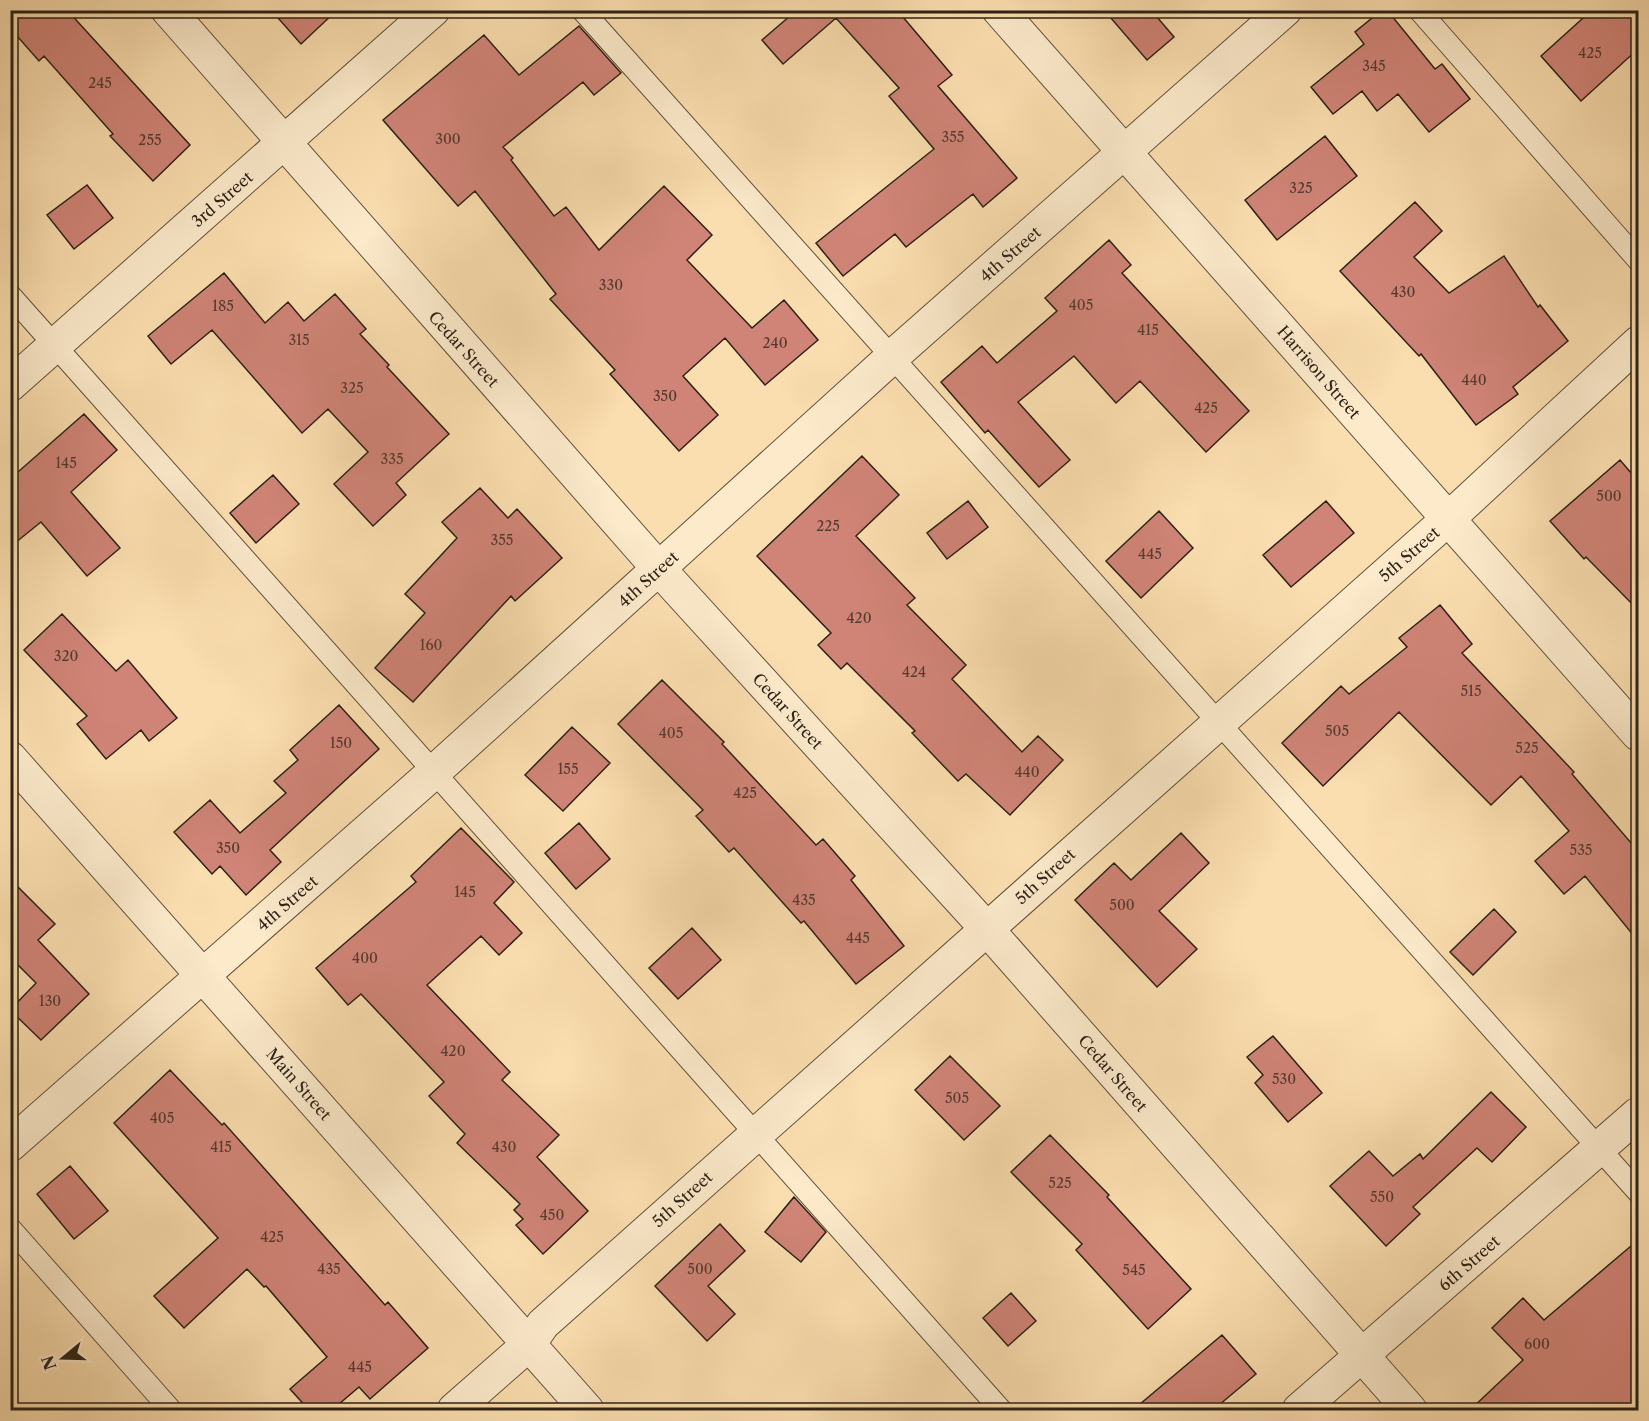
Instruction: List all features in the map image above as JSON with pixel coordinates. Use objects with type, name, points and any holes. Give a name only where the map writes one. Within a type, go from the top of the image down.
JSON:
[{"type":"street","name":"Cedar Street","points":[[168,10],[284,145],[659,569],[986,928],[1410,1410]]},
{"type":"street","name":"3rd Street","points":[[10,386],[284,145],[433,10]]},
{"type":"street","name":"Harrison Street","points":[[999,10],[1638,734]]},
{"type":"street","name":"4th Street","points":[[10,1145],[434,772],[892,357],[1125,154],[1285,10]]},
{"type":"street","name":"5th Street","points":[[454,1410],[529,1344],[543,1324],[1448,519],[1638,343]]},
{"type":"street","name":"Main Street","points":[[10,758],[587,1410]]},
{"type":"street","name":"6th Street","points":[[1299,1410],[1638,1114]]},
{"type":"lane","points":[[582,10],[1638,1191]]},
{"type":"lane","points":[[1419,10],[1638,260]]},
{"type":"lane","points":[[10,295],[1001,1410]]},
{"type":"lane","points":[[10,1228],[171,1410]]},
{"type":"building","points":[[10,10],[67,10],[190,145],[153,181],[110,136],[113,134],[44,56],[39,61],[10,28]]},
{"type":"building","points":[[271,10],[337,10],[301,44]]},
{"type":"building","points":[[797,10],[897,10],[952,75],[938,86],[1017,178],[983,207],[973,194],[906,247],[895,234],[843,276],[816,243],[934,149],[889,96],[899,88],[836,18],[783,64],[762,40]]},
{"type":"building","points":[[1104,10],[1151,10],[1174,37],[1147,60]]},
{"type":"building","points":[[1382,10],[1387,10],[1435,69],[1442,64],[1470,99],[1429,132],[1398,94],[1377,111],[1362,91],[1333,114],[1311,87],[1364,44],[1355,32]]},
{"type":"building","points":[[1592,10],[1638,10],[1638,49],[1581,101],[1541,56]]},
{"type":"building","points":[[579,26],[621,73],[594,95],[583,82],[503,147],[513,158],[511,160],[554,216],[566,207],[599,250],[664,186],[712,235],[687,260],[752,328],[784,300],[818,340],[765,385],[725,338],[683,376],[718,415],[679,451],[610,374],[615,370],[550,299],[556,294],[475,191],[458,206],[383,120],[484,35],[519,75]]},
{"type":"building","points":[[1325,136],[1357,176],[1277,240],[1245,200]]},
{"type":"building","points":[[87,185],[113,218],[74,249],[47,215]]},
{"type":"building","points":[[1415,202],[1442,231],[1414,257],[1449,293],[1504,256],[1538,307],[1540,305],[1568,341],[1513,387],[1518,394],[1476,425],[1421,354],[1419,356],[1340,271]]},
{"type":"building","points":[[1109,240],[1131,265],[1122,273],[1249,411],[1206,452],[1140,381],[1116,403],[1074,356],[1018,402],[1070,460],[1039,487],[988,430],[985,433],[941,382],[982,346],[997,363],[1057,311],[1045,298]]},
{"type":"building","points":[[224,273],[265,323],[288,302],[304,321],[335,294],[366,329],[360,334],[449,434],[396,483],[406,495],[373,526],[334,484],[368,452],[328,409],[302,433],[212,330],[171,364],[148,336]]},
{"type":"building","points":[[84,414],[117,450],[71,492],[120,548],[87,576],[41,522],[10,547],[10,479]]},
{"type":"building","points":[[862,456],[899,495],[856,536],[915,598],[907,605],[966,665],[952,679],[1022,752],[1038,736],[1063,760],[1010,815],[966,774],[958,781],[912,733],[915,731],[847,663],[841,669],[818,645],[831,633],[757,556]]},
{"type":"building","points":[[1620,460],[1638,481],[1638,610],[1586,557],[1584,559],[1550,521]]},
{"type":"building","points":[[273,475],[299,504],[256,543],[230,513]]},
{"type":"building","points":[[480,488],[508,518],[517,509],[562,558],[515,601],[511,596],[413,702],[375,668],[425,613],[405,594],[457,538],[442,522]]},
{"type":"building","points":[[968,501],[988,527],[947,559],[927,533]]},
{"type":"building","points":[[1326,501],[1354,533],[1291,587],[1263,555]]},
{"type":"building","points":[[1159,511],[1193,548],[1141,598],[1106,561]]},
{"type":"building","points":[[1440,605],[1472,644],[1462,653],[1574,772],[1572,774],[1638,851],[1638,941],[1585,876],[1564,894],[1535,861],[1569,831],[1521,776],[1491,805],[1399,712],[1323,786],[1282,743],[1341,686],[1349,694],[1407,647],[1399,638]]},
{"type":"building","points":[[62,614],[116,671],[128,660],[177,718],[149,741],[141,730],[106,759],[77,724],[87,716],[24,650]]},
{"type":"building","points":[[662,680],[724,742],[722,744],[816,845],[823,839],[855,876],[851,880],[904,946],[856,984],[804,921],[801,923],[734,848],[729,852],[696,816],[703,810],[618,724]]},
{"type":"building","points":[[339,705],[379,749],[270,850],[281,862],[246,895],[220,866],[212,874],[174,832],[210,800],[240,833],[286,793],[274,781],[298,760],[290,750]]},
{"type":"building","points":[[572,727],[610,763],[563,811],[525,775]]},
{"type":"building","points":[[579,823],[610,859],[576,889],[545,853]]},
{"type":"building","points":[[461,828],[514,882],[494,903],[522,933],[499,955],[481,936],[427,985],[510,1072],[502,1080],[559,1135],[537,1157],[588,1211],[543,1254],[516,1225],[523,1219],[514,1210],[520,1204],[457,1143],[465,1134],[429,1096],[444,1082],[361,994],[348,1005],[316,968],[416,882],[411,876]]},
{"type":"building","points":[[1181,833],[1209,863],[1159,911],[1197,949],[1157,987],[1075,900],[1114,863],[1131,880]]},
{"type":"building","points":[[10,879],[55,924],[38,940],[89,994],[41,1040],[10,1010],[36,983],[15,962],[10,966]]},
{"type":"building","points":[[1494,909],[1516,932],[1473,975],[1450,952]]},
{"type":"building","points":[[692,928],[721,960],[678,999],[649,968]]},
{"type":"building","points":[[1273,1036],[1322,1093],[1288,1122],[1255,1083],[1263,1075],[1247,1057]]},
{"type":"building","points":[[950,1056],[1000,1106],[964,1140],[915,1090]]},
{"type":"building","points":[[170,1070],[222,1125],[224,1123],[385,1305],[388,1302],[428,1348],[370,1399],[359,1387],[332,1410],[309,1410],[290,1389],[327,1357],[266,1286],[264,1287],[247,1269],[184,1328],[154,1296],[218,1238],[114,1123]]},
{"type":"building","points":[[1491,1092],[1526,1127],[1492,1162],[1477,1148],[1413,1207],[1420,1214],[1386,1246],[1330,1186],[1369,1151],[1393,1176],[1420,1154],[1423,1159]]},
{"type":"building","points":[[1050,1135],[1109,1195],[1107,1197],[1191,1289],[1148,1329],[1076,1250],[1082,1244],[1011,1172]]},
{"type":"building","points":[[70,1166],[108,1211],[74,1239],[37,1194]]},
{"type":"building","points":[[794,1197],[826,1232],[801,1262],[765,1232]]},
{"type":"building","points":[[720,1224],[745,1251],[708,1286],[735,1314],[707,1341],[655,1286]]},
{"type":"building","points":[[1638,1240],[1638,1410],[1470,1410],[1523,1360],[1492,1328],[1523,1298],[1544,1320]]},
{"type":"building","points":[[1011,1293],[1036,1321],[1008,1346],[983,1318]]},
{"type":"building","points":[[1222,1335],[1256,1374],[1213,1410],[1133,1410]]}]
